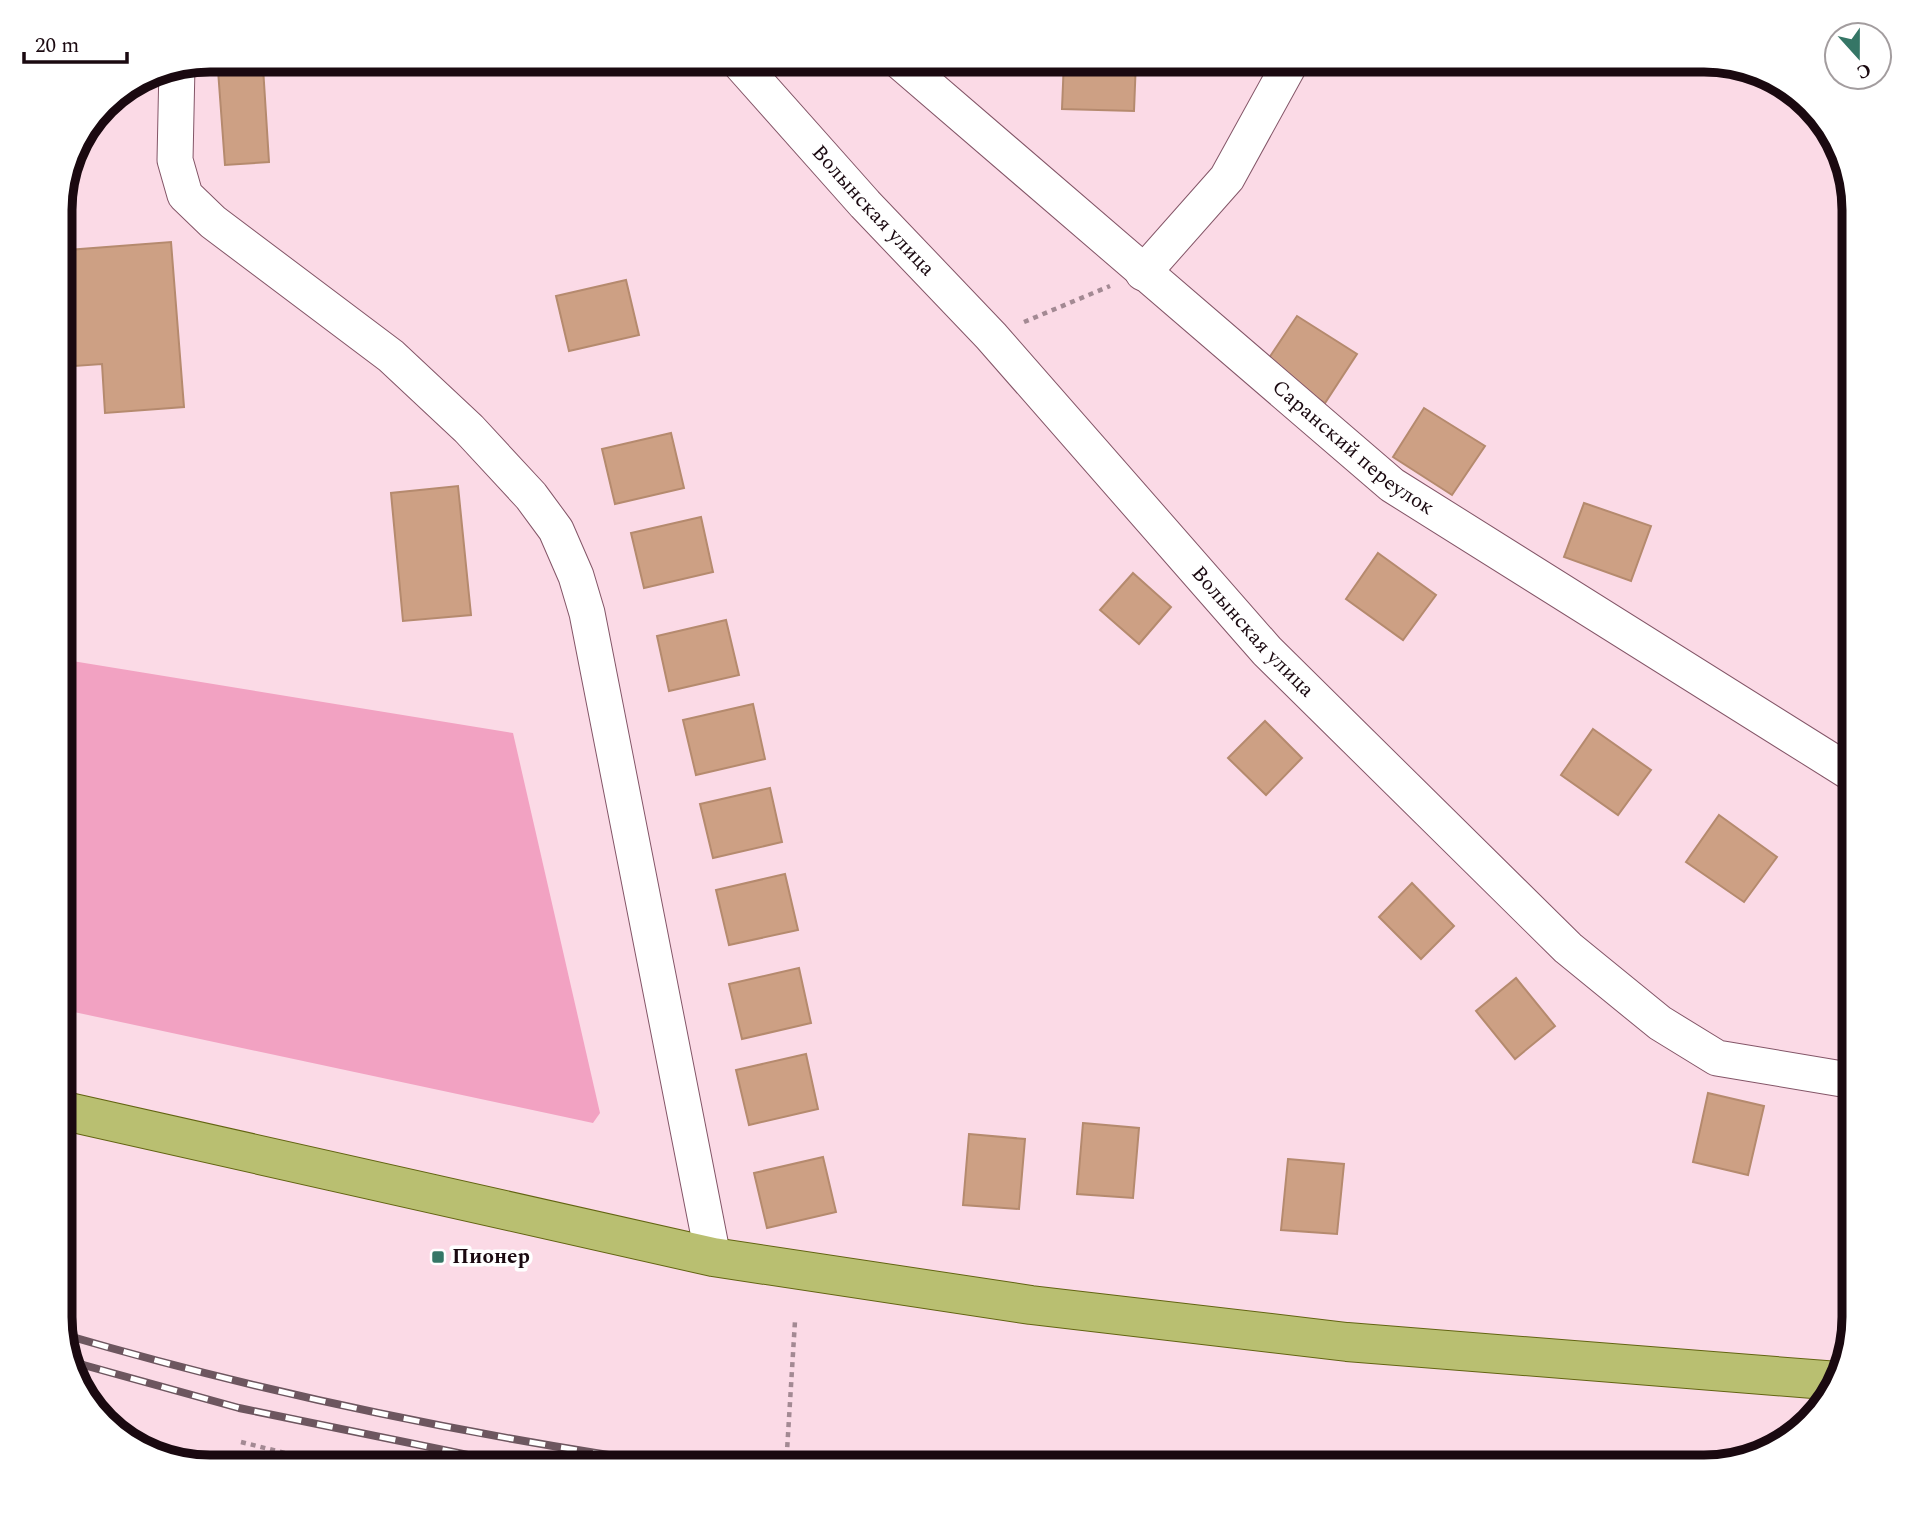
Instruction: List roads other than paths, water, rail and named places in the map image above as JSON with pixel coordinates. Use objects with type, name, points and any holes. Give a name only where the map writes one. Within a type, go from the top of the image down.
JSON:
[{"type":"main road","points":[[72,1113],[713,1257],[1031,1305],[1347,1342],[1827,1380]]},
{"type":"street","name":"Волынская улица","points":[[748,72],[865,204],[991,336],[1267,651],[1568,947],[1661,1023],[1717,1058],[1842,1079]]},
{"type":"street","name":"Саранский переулок","points":[[912,72],[1392,485],[1842,767]]},
{"type":"street","points":[[1143,273],[1227,178],[1285,72]]},
{"type":"street","points":[[177,76],[175,160],[185,195],[213,222],[391,356],[469,429],[531,496],[556,530],[576,576],[587,613],[713,1257]]},
{"type":"railway","points":[[73,1337],[294,1395],[451,1428],[609,1455]]},
{"type":"railway","points":[[80,1364],[239,1408],[468,1455]]},
{"type":"place","name":"Пионер","points":[[438,1257]]}]
